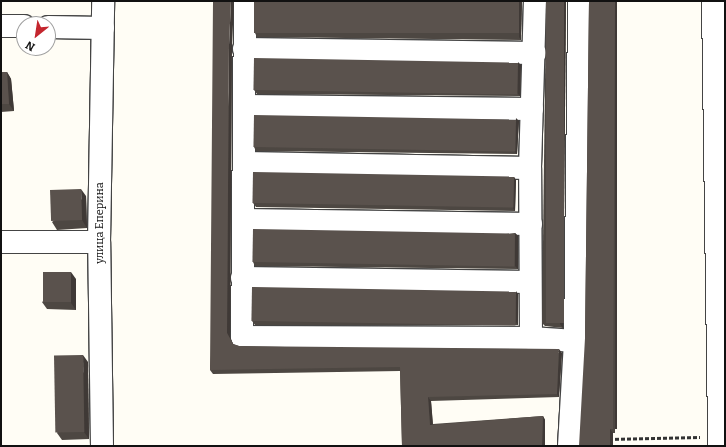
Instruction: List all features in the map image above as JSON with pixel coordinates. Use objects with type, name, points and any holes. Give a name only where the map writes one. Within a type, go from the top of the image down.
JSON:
[{"type":"street","name":"улица Еперина","points":[[102,446],[99,242],[103,1]]},
{"type":"street","points":[[245,1],[242,337],[531,338],[575,341]]},
{"type":"street","points":[[531,338],[530,168],[535,53],[535,1]]},
{"type":"street","points":[[569,446],[575,341],[579,1]]},
{"type":"street","points":[[713,1],[719,446]]},
{"type":"street","points":[[1,26],[16,26]]},
{"type":"street","points":[[56,27],[103,28]]},
{"type":"street","points":[[244,49],[535,53]]},
{"type":"street","points":[[244,106],[532,109]]},
{"type":"street","points":[[244,163],[530,168]]},
{"type":"street","points":[[243,220],[531,224]]},
{"type":"street","points":[[1,242],[99,242]]},
{"type":"street","points":[[242,278],[530,282]]},
{"type":"path","points":[[601,439],[696,437]]},
{"type":"building","points":[[213,1],[231,1],[229,45],[227,333],[233,344],[239,346],[559,349],[557,394],[428,397],[430,425],[543,416],[542,446],[402,446],[400,367],[210,370]]},
{"type":"building","points":[[254,1],[519,1],[519,33],[254,33]]},
{"type":"building","points":[[546,1],[564,1],[564,323],[546,323]]},
{"type":"building","points":[[589,1],[615,1],[613,429],[610,429],[610,446],[579,446],[585,338]]},
{"type":"building","points":[[254,58],[518,63],[517,95],[253,90]]},
{"type":"building","points":[[1,72],[7,72],[9,104],[1,104]]},
{"type":"building","points":[[254,115],[516,120],[515,152],[253,147]]},
{"type":"building","points":[[253,172],[514,177],[513,208],[252,203]]},
{"type":"building","points":[[81,189],[82,220],[51,221],[50,190]]},
{"type":"building","points":[[253,229],[515,234],[514,267],[252,262]]},
{"type":"building","points":[[43,272],[71,272],[71,302],[43,302]]},
{"type":"building","points":[[252,287],[516,292],[515,326],[251,321]]},
{"type":"building","points":[[83,355],[84,432],[55,432],[54,356]]}]
